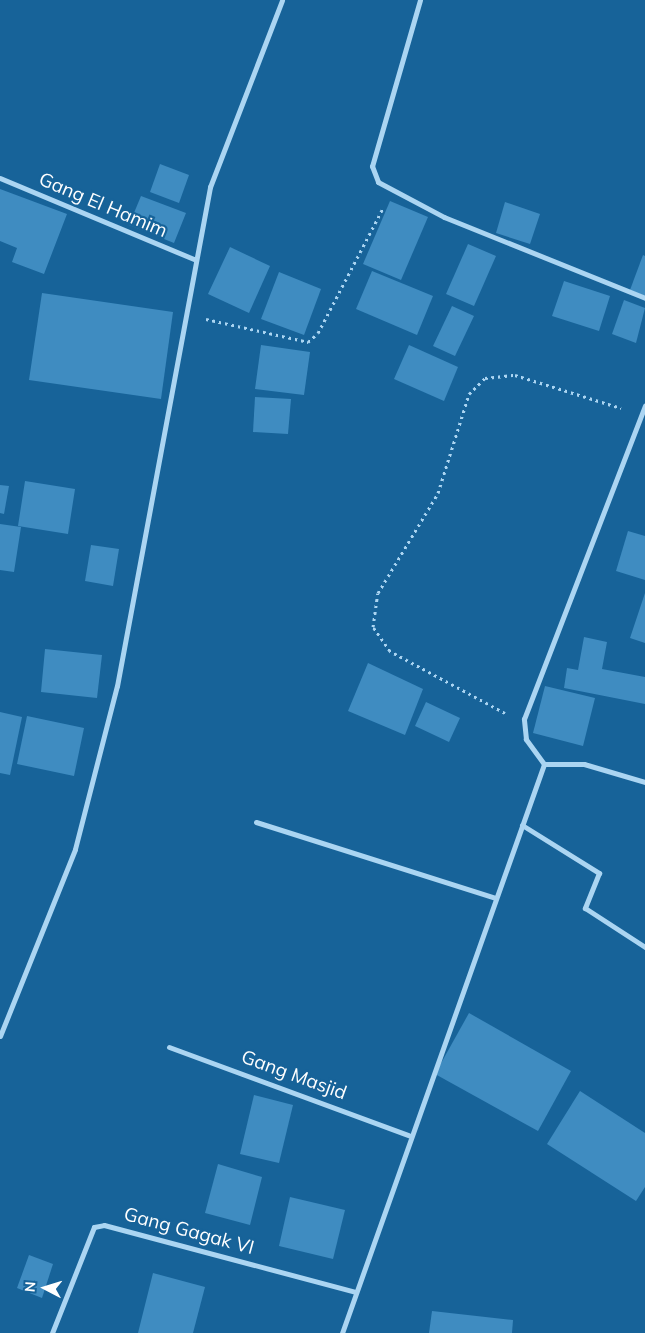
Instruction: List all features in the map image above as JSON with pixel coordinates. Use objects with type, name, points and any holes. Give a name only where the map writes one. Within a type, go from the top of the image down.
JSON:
[{"type":"street","points":[[0,1036],[75,849],[115,696],[183,313],[210,187],[282,0]]},
{"type":"street","points":[[420,0],[393,106],[372,166],[378,182],[391,192],[645,298]]},
{"type":"street","name":"Gang El Hamim","points":[[0,178],[194,259]]},
{"type":"street","points":[[544,764],[526,739],[524,719],[645,406]]},
{"type":"street","points":[[544,764],[584,764],[645,782]]},
{"type":"street","points":[[342,1333],[408,1135],[544,764]]},
{"type":"street","points":[[256,822],[495,898]]},
{"type":"street","points":[[522,825],[599,874],[586,908],[645,947]]},
{"type":"street","name":"Gang Masjid","points":[[169,1047],[408,1135]]},
{"type":"street","name":"Gang Gagak VI","points":[[52,1333],[94,1227],[104,1225],[355,1292]]},
{"type":"path","points":[[183,313],[308,342],[318,333],[391,192]]},
{"type":"path","points":[[524,719],[491,709],[390,651],[373,627],[378,593],[431,508],[470,394],[485,378],[515,375],[572,390],[641,416]]},
{"type":"building","points":[[160,164],[189,175],[179,203],[150,192]]},
{"type":"building","points":[[0,189],[67,214],[44,274],[12,262],[17,248],[0,241]]},
{"type":"building","points":[[141,196],[186,213],[174,243],[129,225]]},
{"type":"building","points":[[390,201],[428,217],[401,280],[363,264]]},
{"type":"building","points":[[505,202],[540,214],[530,244],[496,233]]},
{"type":"building","points":[[468,244],[496,256],[474,306],[446,294]]},
{"type":"building","points":[[230,247],[270,266],[249,313],[208,294]]},
{"type":"building","points":[[643,255],[645,256],[645,296],[630,290]]},
{"type":"building","points":[[372,271],[433,296],[417,335],[356,309]]},
{"type":"building","points":[[279,272],[321,289],[304,335],[261,319]]},
{"type":"building","points":[[564,281],[610,296],[599,331],[552,316]]},
{"type":"building","points":[[42,293],[173,312],[161,399],[29,380]]},
{"type":"building","points":[[624,300],[645,308],[636,343],[612,334]]},
{"type":"building","points":[[452,306],[474,316],[455,356],[433,346]]},
{"type":"building","points":[[261,345],[310,352],[304,395],[255,389]]},
{"type":"building","points":[[409,345],[458,367],[444,401],[394,379]]},
{"type":"building","points":[[255,397],[291,399],[288,434],[253,432]]},
{"type":"building","points":[[25,481],[75,489],[68,534],[18,526]]},
{"type":"building","points":[[0,485],[9,486],[4,514],[0,513]]},
{"type":"building","points":[[0,524],[21,527],[14,572],[0,570]]},
{"type":"building","points":[[628,531],[645,536],[645,580],[616,571]]},
{"type":"building","points":[[91,545],[119,549],[113,586],[85,581]]},
{"type":"building","points":[[645,593],[645,643],[630,638]]},
{"type":"building","points":[[584,637],[607,642],[602,669],[645,677],[645,704],[564,688],[567,668],[578,670]]},
{"type":"building","points":[[45,649],[102,655],[97,698],[41,692]]},
{"type":"building","points":[[368,663],[423,689],[405,735],[348,711]]},
{"type":"building","points":[[545,686],[595,698],[583,746],[533,733]]},
{"type":"building","points":[[426,702],[460,718],[449,742],[415,726]]},
{"type":"building","points":[[0,712],[22,717],[10,775],[0,773]]},
{"type":"building","points":[[27,716],[84,728],[74,776],[17,764]]},
{"type":"building","points":[[469,1013],[571,1071],[538,1131],[435,1074]]},
{"type":"building","points":[[580,1091],[645,1133],[645,1187],[636,1201],[547,1144]]},
{"type":"building","points":[[254,1095],[293,1105],[279,1163],[240,1154]]},
{"type":"building","points":[[218,1164],[262,1177],[250,1225],[205,1213]]},
{"type":"building","points":[[290,1197],[345,1210],[333,1259],[279,1246]]},
{"type":"building","points":[[29,1255],[53,1264],[42,1298],[17,1288]]},
{"type":"building","points":[[153,1273],[205,1287],[193,1333],[138,1333]]},
{"type":"building","points":[[432,1311],[513,1320],[512,1333],[429,1333]]}]
